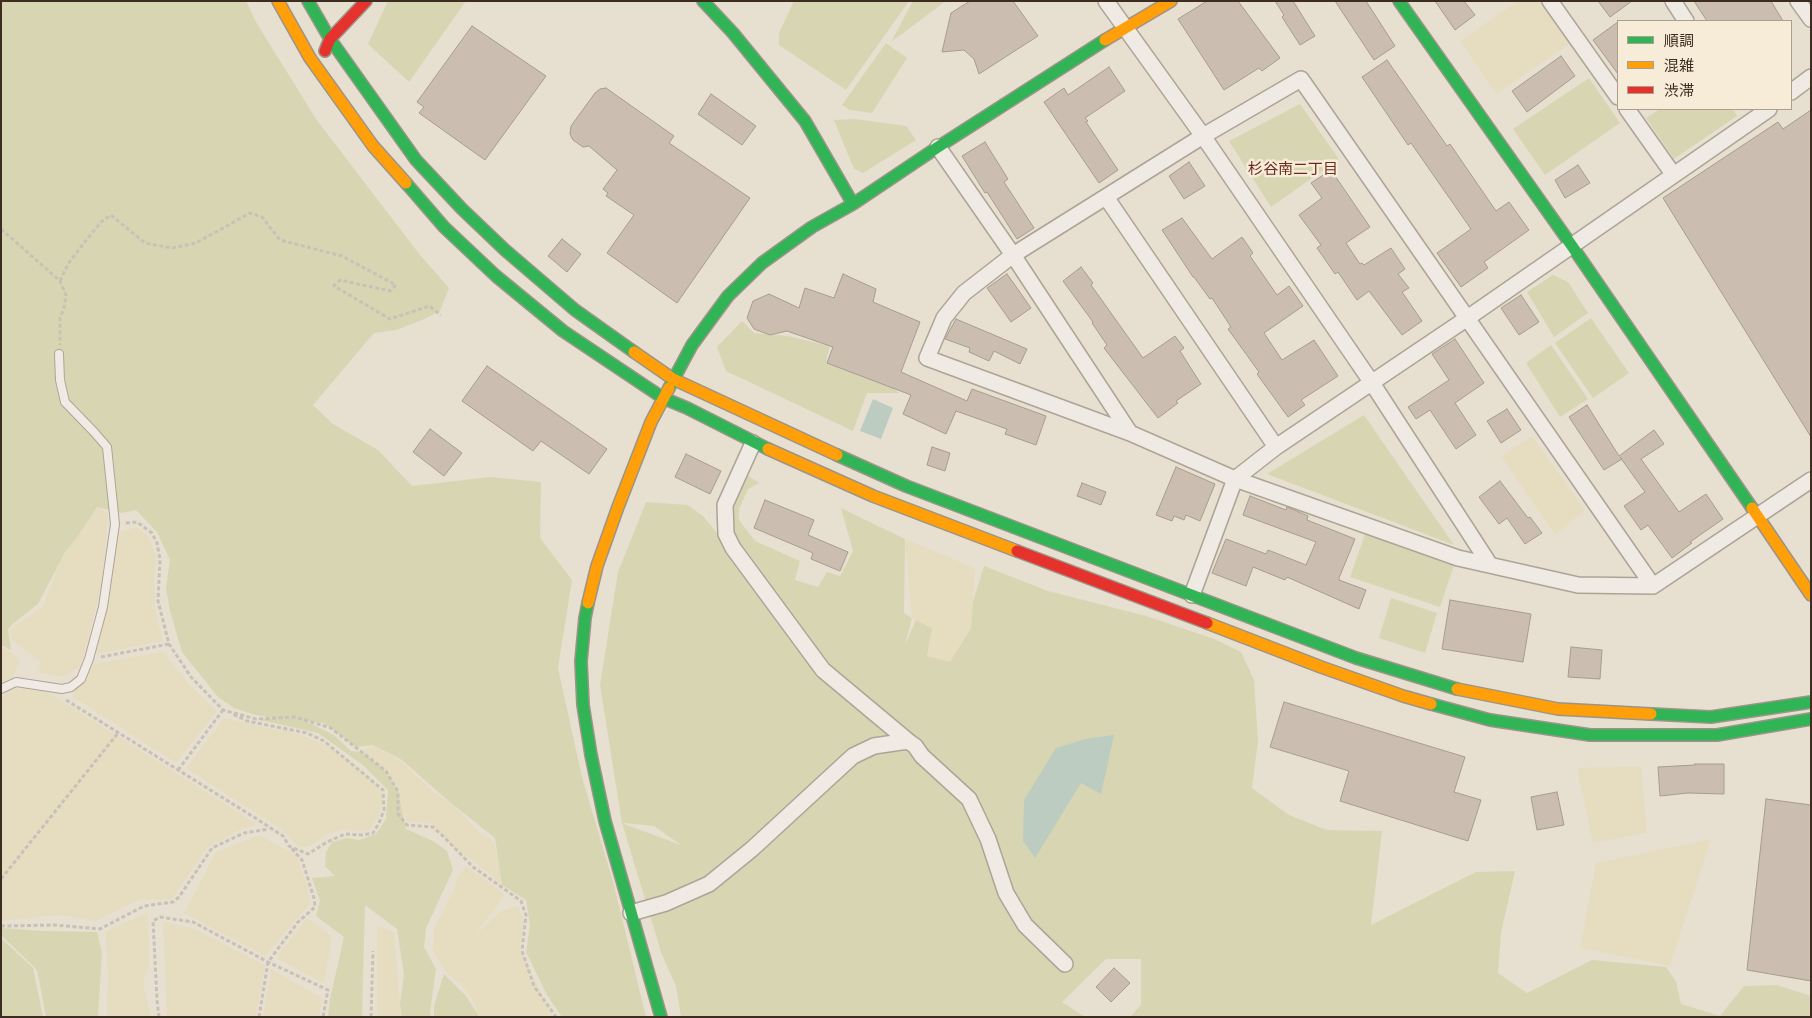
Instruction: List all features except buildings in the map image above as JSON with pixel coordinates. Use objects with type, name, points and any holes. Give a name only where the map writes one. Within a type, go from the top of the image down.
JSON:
[{"type":"street","points":[[278,1],[310,58],[343,107],[373,146],[444,227],[510,289],[570,336],[663,398],[687,408],[753,443],[873,496],[1321,667],[1403,696],[1490,720],[1590,735],[1717,735],[1811,719]]},
{"type":"street","points":[[308,1],[325,49],[325,59],[334,75],[380,137],[418,199]]},
{"type":"street","points":[[320,39],[366,1]]},
{"type":"street","points":[[704,1],[733,33],[805,121],[853,204]]},
{"type":"street","points":[[1106,1],[1203,136],[1372,383],[1490,565]]},
{"type":"street","points":[[661,1017],[605,821],[583,705],[581,661],[585,618],[597,566],[618,507],[663,398],[692,345],[728,296],[755,270],[812,227],[853,204],[938,146],[1171,1]]},
{"type":"street","points":[[1400,1],[1572,246],[1811,595]]},
{"type":"street","points":[[1550,1],[1617,96]]},
{"type":"street","points":[[1673,1],[1685,20]]},
{"type":"street","points":[[1798,1],[1811,19]]},
{"type":"street","points":[[289,23],[320,39],[416,160],[462,209],[505,250],[576,310],[673,379],[824,450],[906,486],[1356,658],[1463,691],[1558,709],[1711,717],[1811,702]]},
{"type":"street","points":[[1792,91],[1811,77]]},
{"type":"street","points":[[1653,586],[1301,79],[1203,136],[1013,255],[964,293],[944,318],[927,358],[1130,433],[1235,479],[1458,558],[1578,585],[1653,586],[1811,480]]},
{"type":"street","points":[[1628,110],[1673,174]]},
{"type":"street","points":[[1192,595],[1235,479],[1276,447],[1572,246],[1673,174],[1750,115],[1766,110]]},
{"type":"street","points":[[938,146],[1013,255],[1130,433]]},
{"type":"street","points":[[1106,197],[1276,447]]},
{"type":"street","points":[[753,443],[725,506],[726,534],[733,548],[823,670],[915,746],[922,756],[969,799],[988,839],[1006,893],[1025,925],[1065,964]]},
{"type":"street","points":[[631,913],[666,903],[709,884],[752,849],[854,756],[874,746],[908,741]]},
{"type":"lane","points":[[1,689],[16,682],[62,689],[71,687],[81,679],[90,659],[103,607],[115,524],[107,447],[64,402],[58,354]]},
{"type":"path","points":[[60,281],[68,264],[84,243],[101,222],[111,215],[145,243],[172,248],[196,243],[250,213],[262,216],[280,240],[342,256],[396,285],[390,291],[340,280],[334,286],[390,319],[429,306],[441,315]]},
{"type":"path","points":[[1,229],[60,281],[66,295],[60,318],[61,334],[58,354]]},
{"type":"path","points":[[115,524],[137,522],[152,533],[157,543],[160,559],[158,601],[169,644],[191,678],[223,710],[246,721],[307,733],[324,741],[384,790],[384,810],[373,833],[362,835],[345,834],[308,854],[289,846]]},
{"type":"path","points":[[90,659],[169,644]]},
{"type":"path","points":[[62,689],[62,695],[66,700],[283,836],[289,846],[302,860],[315,907],[298,922],[268,962],[259,1017]]},
{"type":"path","points":[[178,770],[223,710]]},
{"type":"path","points":[[223,710],[256,719],[295,717],[331,728],[386,771],[398,792],[398,814],[407,825],[433,827],[473,868],[521,902],[526,915],[522,951],[534,986],[556,1017]]},
{"type":"path","points":[[1,879],[118,733]]},
{"type":"path","points":[[1,926],[55,925],[100,929],[144,906],[173,902],[178,898],[212,848],[244,833],[270,829]]},
{"type":"path","points":[[159,1017],[156,1000],[153,921],[160,917],[193,922],[268,962],[328,990],[323,1017]]},
{"type":"path","points":[[372,951],[372,1017]]},
{"type":"shaded area","points":[[1,1],[246,1],[256,22],[316,119],[420,255],[449,288],[440,311],[396,330],[374,333],[313,405],[333,424],[378,450],[412,486],[490,477],[541,482],[540,538],[572,580],[558,668],[582,777],[614,885],[646,1017],[562,1017],[547,995],[526,952],[530,925],[526,900],[502,885],[495,838],[402,760],[373,745],[356,747],[324,723],[305,721],[334,735],[351,751],[362,752],[384,770],[398,792],[406,829],[433,841],[447,851],[453,870],[426,928],[424,947],[436,969],[430,1012],[431,1017],[402,1017],[400,1005],[404,974],[397,929],[365,905],[362,1017],[328,1017],[330,999],[344,937],[316,916],[320,901],[312,878],[335,876],[325,866],[326,852],[332,842],[347,838],[359,840],[376,834],[386,819],[388,790],[364,766],[318,733],[256,719],[276,718],[255,715],[234,708],[218,697],[182,652],[170,611],[166,588],[170,560],[157,532],[136,510],[121,513],[97,507],[64,554],[38,604],[8,629],[11,650],[1,645]]},
{"type":"shaded area","points":[[388,1],[466,1],[409,82],[368,44]]},
{"type":"shaded area","points":[[794,1],[909,1],[846,90],[779,45],[779,33]]},
{"type":"shaded area","points":[[913,1],[946,1],[891,42]]},
{"type":"shaded area","points":[[1518,1],[1542,1],[1571,43],[1496,94],[1460,41]]},
{"type":"shaded area","points":[[886,43],[907,58],[872,113],[850,110],[842,105]]},
{"type":"shaded area","points":[[1589,78],[1620,123],[1545,175],[1513,129]]},
{"type":"shaded area","points":[[1300,104],[1339,159],[1271,207],[1229,141]]},
{"type":"shaded area","points":[[1658,110],[1734,110],[1737,116],[1674,159],[1646,118]]},
{"type":"shaded area","points":[[855,119],[906,126],[916,140],[863,173],[854,169],[834,120]]},
{"type":"shaded area","points":[[1553,275],[1568,282],[1588,313],[1554,337],[1527,292]]},
{"type":"shaded area","points":[[1591,318],[1629,373],[1593,398],[1555,343]]},
{"type":"shaded area","points":[[742,321],[754,333],[788,336],[830,346],[826,362],[892,387],[899,393],[867,393],[853,431],[726,371],[717,347]]},
{"type":"shaded area","points":[[1551,345],[1588,399],[1560,417],[1526,363]]},
{"type":"shaded area","points":[[873,399],[893,408],[881,439],[860,431]]},
{"type":"shaded area","points":[[1364,415],[1454,545],[1267,474]]},
{"type":"shaded area","points":[[1532,436],[1585,510],[1555,535],[1501,456]]},
{"type":"shaded area","points":[[746,474],[759,483],[748,489],[739,509],[739,520],[755,541],[800,561],[795,580],[818,587],[827,572],[840,576],[853,551],[841,508],[905,539],[904,613],[912,618],[905,645],[916,620],[932,628],[927,656],[950,662],[971,628],[973,602],[984,566],[1048,591],[1146,616],[1214,639],[1241,652],[1254,680],[1258,741],[1252,788],[1289,815],[1327,830],[1382,831],[1371,925],[1476,872],[1515,871],[1501,933],[1498,973],[1527,993],[1592,960],[1666,967],[1676,981],[1681,1004],[1720,1016],[1744,986],[1777,985],[1811,996],[1811,1017],[1130,1017],[1141,1005],[1141,959],[1106,959],[1062,1002],[1085,1017],[681,1017],[676,986],[662,955],[622,823],[600,685],[618,572],[646,502],[688,505],[703,516],[775,604],[749,554],[733,538],[726,519]],"holes":[[[890,728],[910,746],[886,748],[889,744]],[[624,824],[654,826],[681,845]]]},
{"type":"shaded area","points":[[97,507],[108,513],[105,553],[101,588],[81,665],[64,677],[39,673],[40,661],[12,640],[10,630],[43,606],[60,561]]},
{"type":"shaded area","points":[[137,527],[149,537],[157,559],[154,578],[156,615],[163,641],[97,654],[113,563],[115,533]]},
{"type":"shaded area","points":[[1365,534],[1454,565],[1440,607],[1350,577]]},
{"type":"shaded area","points":[[905,539],[975,568],[971,628],[950,662],[926,656],[932,628],[912,618]]},
{"type":"shaded area","points":[[1391,598],[1437,613],[1425,653],[1379,638]]},
{"type":"shaded area","points":[[1,647],[8,650],[20,661],[13,677],[1,683]]},
{"type":"shaded area","points":[[163,652],[189,684],[217,711],[176,763],[73,697],[76,688],[86,678],[92,664]]},
{"type":"shaded area","points":[[33,688],[51,694],[257,824],[240,830],[208,847],[171,900],[140,899],[96,921],[59,915],[1,921],[1,697],[13,689]]},
{"type":"shaded area","points":[[224,718],[291,731],[326,745],[370,777],[383,796],[381,810],[370,831],[342,829],[325,836],[308,847],[299,847],[281,829],[186,768]]},
{"type":"shaded area","points":[[1114,735],[1101,794],[1081,783],[1035,858],[1023,841],[1024,800],[1056,748],[1085,739]]},
{"type":"shaded area","points":[[373,745],[401,761],[432,791],[452,804],[479,832],[493,841],[498,857],[502,885],[475,862],[453,847],[432,824],[407,821],[386,771],[362,752]]},
{"type":"shaded area","points":[[1641,766],[1647,833],[1593,843],[1577,768]]},
{"type":"shaded area","points":[[259,835],[296,855],[306,882],[310,904],[265,956],[184,913],[216,852]]},
{"type":"shaded area","points":[[1711,839],[1670,966],[1580,948],[1596,863]]},
{"type":"shaded area","points":[[467,866],[505,895],[474,936],[501,911],[518,906],[524,921],[520,951],[553,1017],[478,1017],[475,1003],[461,984],[448,974],[433,952],[434,929],[454,890],[458,876]]},
{"type":"shaded area","points":[[148,912],[149,965],[143,983],[151,1017],[107,1017],[108,971],[105,932]]},
{"type":"shaded area","points":[[307,918],[332,936],[324,983],[276,958]]},
{"type":"shaded area","points":[[163,921],[197,930],[265,965],[256,1017],[167,1017]]},
{"type":"shaded area","points":[[377,926],[394,932],[401,1017],[377,1017]]},
{"type":"shaded area","points":[[1,928],[97,932],[102,953],[98,1017],[46,1017],[37,970],[1,935]]},
{"type":"shaded area","points":[[1,938],[33,968],[43,1017],[1,1017]]},
{"type":"shaded area","points":[[271,969],[322,998],[319,1017],[263,1017]]},
{"type":"shaded area","points":[[444,974],[466,996],[478,1017],[434,1017],[434,1006]]},
{"type":"traffic: fast","points":[[308,1],[330,39],[416,160],[462,209],[505,250],[575,310],[634,352]]},
{"type":"traffic: fast","points":[[703,1],[733,33],[805,121],[853,204]]},
{"type":"traffic: fast","points":[[1399,1],[1572,246],[1752,508]]},
{"type":"traffic: fast","points":[[669,388],[692,345],[728,296],[762,263],[812,227],[853,204],[1105,40]]},
{"type":"traffic: fast","points":[[406,183],[444,227],[496,276],[563,331],[663,398],[768,449]]},
{"type":"traffic: fast","points":[[837,455],[906,486],[1356,658],[1457,689]]},
{"type":"traffic: fast","points":[[588,603],[581,661],[583,705],[591,755],[605,821],[661,1017]]},
{"type":"traffic: fast","points":[[1651,714],[1711,717],[1811,702]]},
{"type":"traffic: fast","points":[[1431,704],[1490,720],[1590,735],[1717,735],[1811,719]]},
{"type":"traffic: slow","points":[[278,1],[310,58],[373,146],[406,183]]},
{"type":"traffic: slow","points":[[1105,40],[1171,1]]},
{"type":"traffic: slow","points":[[634,352],[673,379],[837,455]]},
{"type":"traffic: slow","points":[[588,603],[597,566],[618,507],[651,422],[669,388]]},
{"type":"traffic: slow","points":[[768,449],[873,496],[1017,551]]},
{"type":"traffic: slow","points":[[1752,508],[1811,595]]},
{"type":"traffic: slow","points":[[1207,623],[1321,667],[1431,704]]},
{"type":"traffic: slow","points":[[1457,689],[1558,709],[1651,714]]},
{"type":"traffic: jam","points":[[325,51],[330,39],[366,1]]},
{"type":"traffic: jam","points":[[1017,551],[1207,623]]},
{"type":"district","name":"杉谷南二丁目","points":[[1293,169]]}]
